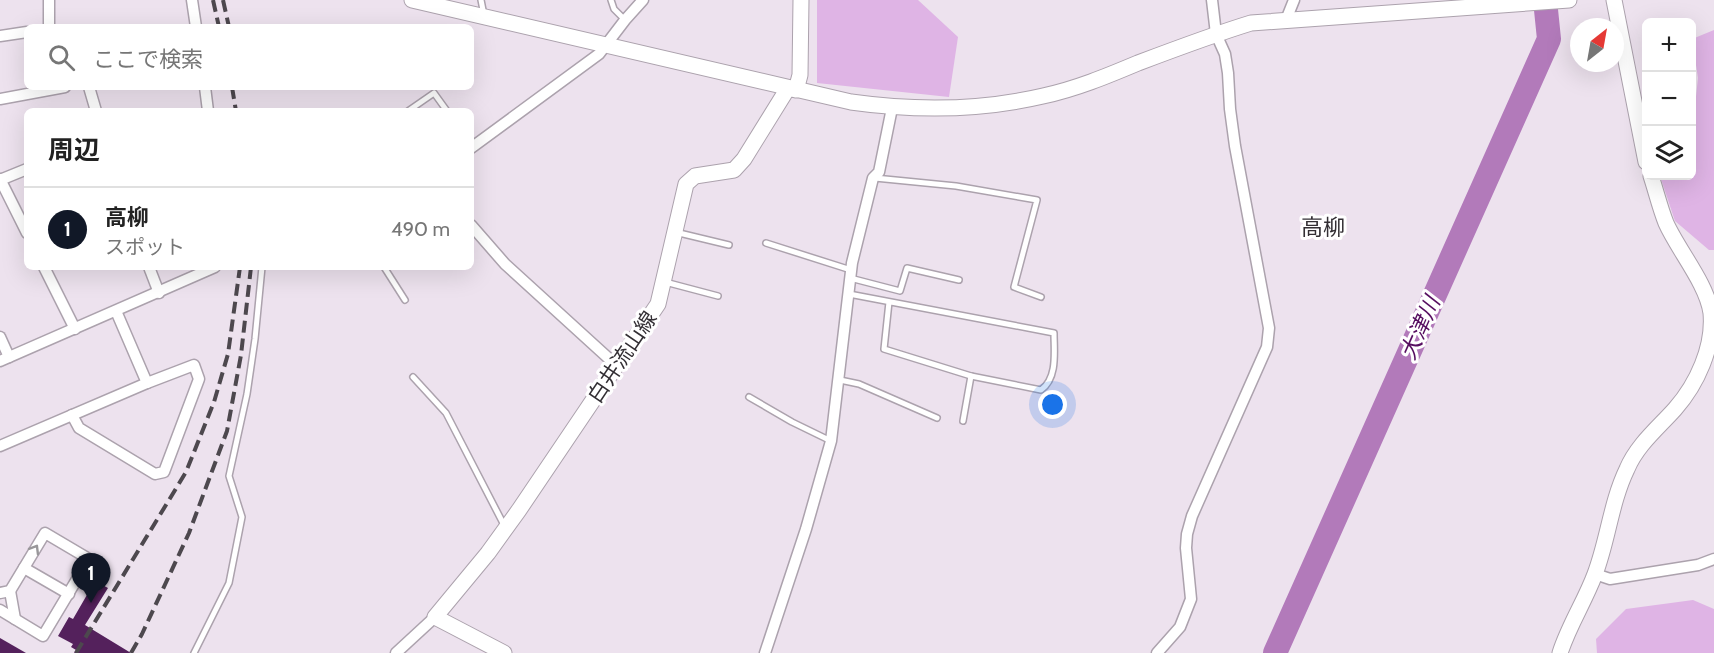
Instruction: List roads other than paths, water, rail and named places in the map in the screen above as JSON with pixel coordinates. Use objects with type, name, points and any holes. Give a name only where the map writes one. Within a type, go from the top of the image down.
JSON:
[{"type":"street","points":[[48,0],[49,24]]},
{"type":"street","points":[[192,0],[196,24]]},
{"type":"street","points":[[412,0],[434,3],[484,17],[851,102],[892,108],[943,109],[980,107],[1044,96],[1089,83],[1216,34],[1251,23],[1568,0]]},
{"type":"street","points":[[474,145],[599,54],[643,0]]},
{"type":"street","name":"白井流山線","points":[[435,617],[506,528],[658,304],[686,184],[695,176],[734,170],[744,159],[788,88],[796,90],[800,75],[801,0]]},
{"type":"street","points":[[1157,653],[1180,627],[1187,614],[1191,599],[1187,534],[1192,516],[1267,347],[1269,328],[1235,146],[1225,54],[1216,34],[1212,0]]},
{"type":"street","points":[[1286,20],[1294,0]]},
{"type":"street","points":[[1614,0],[1642,137]]},
{"type":"street","points":[[0,36],[24,32]]},
{"type":"street","points":[[0,99],[49,90]]},
{"type":"street","points":[[90,90],[95,108]]},
{"type":"street","points":[[205,90],[208,108]]},
{"type":"street","points":[[765,653],[806,529],[831,441],[851,274],[873,178],[879,172],[892,108]]},
{"type":"street","points":[[24,170],[0,180],[24,227]]},
{"type":"street","points":[[1560,653],[1566,635],[1595,574],[1626,469],[1635,453],[1681,401],[1698,375],[1708,348],[1712,328],[1711,311],[1706,296],[1666,223],[1652,180]]},
{"type":"street","points":[[474,228],[505,264],[617,366]]},
{"type":"street","points":[[46,270],[75,329]]},
{"type":"street","points":[[150,270],[159,293]]},
{"type":"street","points":[[0,337],[4,359],[209,270]]},
{"type":"street","points":[[116,311],[147,383]]},
{"type":"street","points":[[0,446],[72,415],[147,383],[194,365],[199,379],[164,472],[155,474],[79,428],[72,415]]},
{"type":"street","points":[[0,610],[15,619],[44,636],[89,560],[45,533],[24,568],[5,592],[15,619]]},
{"type":"street","points":[[1595,574],[1610,579],[1698,565],[1714,559]]},
{"type":"street","points":[[24,568],[69,594]]},
{"type":"street","points":[[396,653],[435,617],[504,653]]},
{"type":"lane","points":[[482,0],[484,17]]},
{"type":"lane","points":[[611,0],[614,9],[625,20]]},
{"type":"lane","points":[[412,108],[434,93],[445,108]]},
{"type":"lane","points":[[873,178],[956,186],[1038,200],[1014,287],[1041,297]]},
{"type":"lane","points":[[674,232],[729,245]]},
{"type":"lane","points":[[766,243],[900,291],[907,268],[959,280]]},
{"type":"lane","points":[[194,653],[229,583],[242,517],[229,476],[247,394],[262,270]]},
{"type":"lane","points":[[386,270],[405,300]]},
{"type":"lane","points":[[663,281],[718,296]]},
{"type":"lane","points":[[849,294],[1054,333],[1054,365],[1047,386],[1041,390],[971,376],[884,349],[889,302]]},
{"type":"lane","points":[[963,421],[971,376]]},
{"type":"lane","points":[[413,377],[446,413],[506,528]]},
{"type":"lane","points":[[840,380],[859,384],[937,418]]},
{"type":"lane","points":[[749,397],[831,441]]},
{"type":"waterway","name":"大津川","points":[[1275,653],[1549,39],[1545,0]]},
{"type":"railway","points":[[213,0],[218,24]]},
{"type":"railway","points":[[223,0],[228,24]]},
{"type":"railway","points":[[232,90],[236,108]]},
{"type":"railway","points":[[76,653],[186,472],[214,402],[228,354],[240,270]]},
{"type":"railway","points":[[131,653],[189,533],[227,431],[241,355],[251,270]]},
{"type":"place","name":"高柳","points":[[91,603]]},
{"type":"district","name":"高柳","points":[[1323,227]]}]
